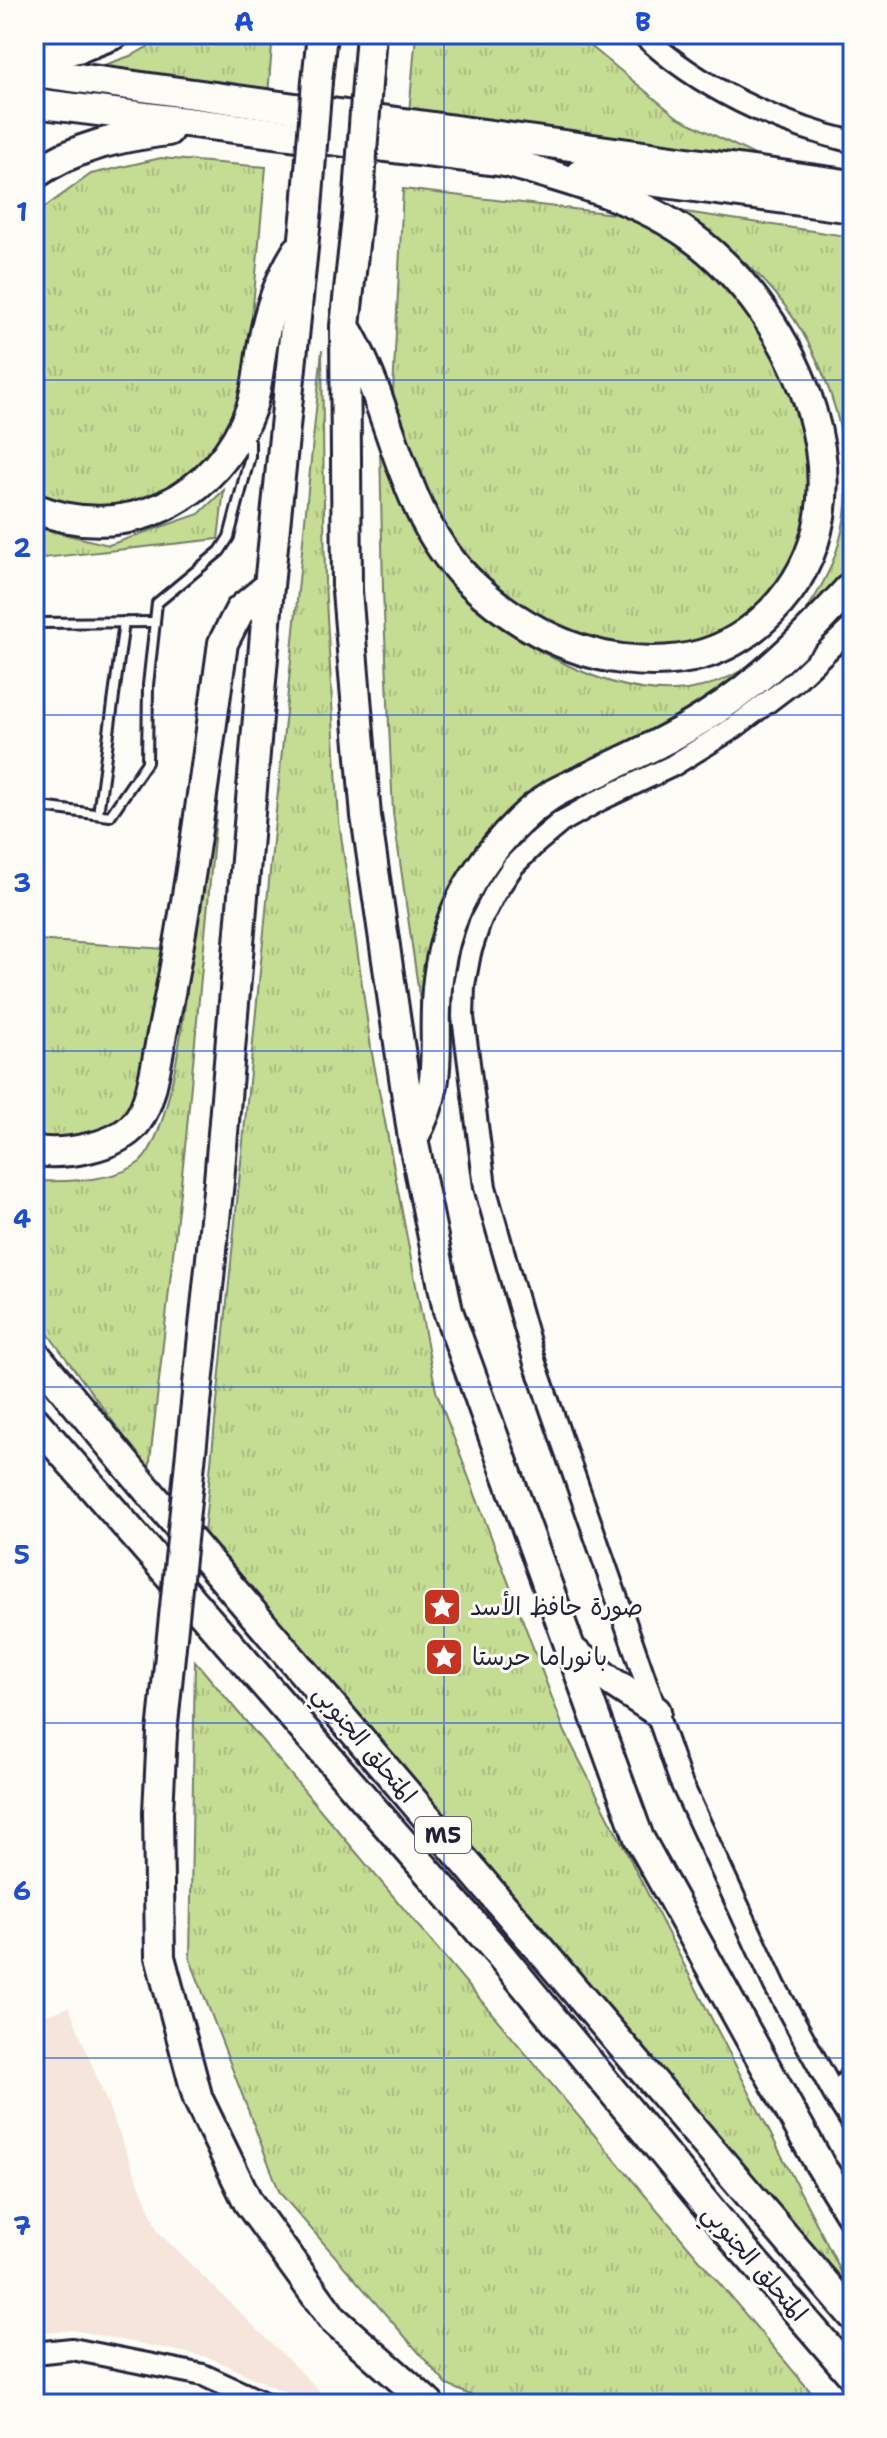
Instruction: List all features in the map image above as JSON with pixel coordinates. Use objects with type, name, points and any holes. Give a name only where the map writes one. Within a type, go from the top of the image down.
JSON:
[{"type":"highway","points":[[34,58],[81,47],[115,34]]},
{"type":"highway","points":[[322,34],[269,586],[221,1165],[162,1733],[158,1812],[160,1957],[198,2099],[248,2202],[333,2319],[429,2404]]},
{"type":"highway","points":[[371,34],[358,209],[345,326],[347,591],[366,816],[413,1139],[448,1311],[639,1838],[819,2163],[853,2218]]},
{"type":"highway","points":[[34,72],[853,185]]},
{"type":"highway","points":[[34,103],[853,208]]},
{"type":"highway","points":[[34,175],[73,153],[105,142],[209,126]]},
{"type":"highway","points":[[345,326],[360,353],[416,505],[430,532],[468,579],[515,617],[544,635],[586,651],[641,661],[675,660],[708,655],[735,642],[780,604],[810,553],[818,524],[822,486],[820,448],[812,410],[800,374],[779,334],[754,297],[724,264],[689,235],[651,212],[615,197],[503,161]]},
{"type":"highway","points":[[34,508],[81,521],[110,521],[139,516],[166,506],[191,490],[229,451],[242,429],[252,404],[275,296],[304,240]]},
{"type":"highway","points":[[413,1139],[422,1123],[437,1070],[437,980],[445,945],[457,906],[489,856],[508,833],[553,794],[673,737],[739,694],[798,643],[853,584]]},
{"type":"highway","points":[[34,1151],[57,1151],[109,1143],[127,1133],[145,1108],[181,937],[223,643],[240,610],[269,586]]},
{"type":"highway","name":"المتحلق الجنوبي","points":[[34,1353],[853,2316]]},
{"type":"highway","name":"المتحلق الجنوبي","points":[[34,1420],[497,1951],[736,2241],[853,2376]]},
{"type":"highway","points":[[570,1649],[656,1711]]},
{"type":"street","points":[[642,34],[684,69],[745,103],[810,130],[853,142]]},
{"type":"street","points":[[853,626],[794,682],[735,727],[672,766],[561,822],[513,866],[480,922],[464,985],[463,1017],[485,1187],[535,1363],[680,1780],[775,1986],[853,2124]]},
{"type":"street","points":[[834,2094],[853,2070]]},
{"type":"street","points":[[34,2353],[72,2349],[203,2375],[266,2404]]},
{"type":"lane","points":[[34,806],[110,816],[147,762],[148,685],[157,603],[220,551],[229,537],[250,456],[250,442],[242,429]]},
{"type":"lane","points":[[98,814],[124,622]]},
{"type":"lane","points":[[34,623],[155,622]]},
{"type":"shaded area","points":[[69,2007],[158,2232],[324,2395],[319,2404],[312,2404],[208,2357],[73,2330],[34,2334],[34,2020]]},
{"type":"green space","points":[[170,34],[273,34],[268,95],[90,70],[133,55]]},
{"type":"green space","points":[[416,34],[576,34],[677,117],[781,168],[409,113]]},
{"type":"green space","points":[[161,158],[266,167],[242,423],[185,489],[108,519],[34,499],[34,215],[91,174]]},
{"type":"green space","points":[[403,189],[623,215],[655,227],[683,245],[753,309],[810,422],[813,533],[752,631],[629,659],[531,618],[451,542],[425,499],[402,436],[393,393]]},
{"type":"green space","points":[[665,209],[853,237],[853,583],[780,663],[495,839],[422,1015],[393,813],[380,444],[401,504],[418,536],[467,597],[507,631],[553,658],[596,677],[627,686],[658,691],[703,687],[730,677],[755,662],[799,620],[816,596],[839,543],[847,478],[843,445],[836,411],[811,348],[775,293],[751,268],[709,236]]},
{"type":"green space","points":[[322,350],[325,583],[339,821],[371,1048],[436,1391],[565,1732],[853,2295],[204,1533]]},
{"type":"green space","points":[[224,490],[218,539],[34,559],[34,527],[109,545],[199,514]]},
{"type":"green space","points":[[219,785],[186,1138],[149,1470],[34,1315],[34,1181],[74,1181],[118,1174],[140,1162],[152,1145],[163,1118],[178,1049]]},
{"type":"green space","points":[[34,940],[166,949],[133,1116],[120,1138],[34,1148]]},
{"type":"green space","points":[[195,1661],[821,2404],[491,2404],[447,2385],[280,2193],[190,1959]]},
{"type":"place","name":"صورة حافظ الأسد","points":[[442,1607]]},
{"type":"place","name":"بانوراما حرستا","points":[[444,1657]]}]
